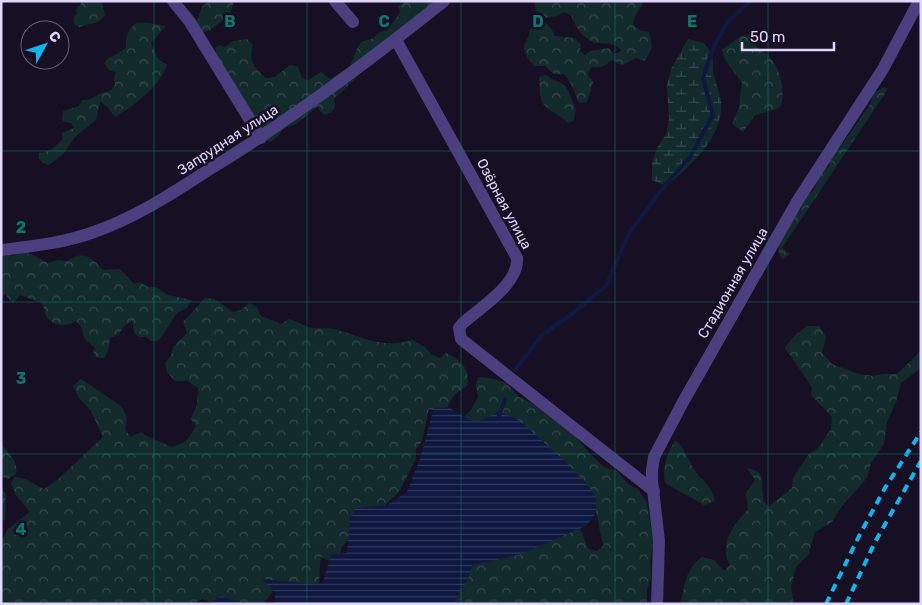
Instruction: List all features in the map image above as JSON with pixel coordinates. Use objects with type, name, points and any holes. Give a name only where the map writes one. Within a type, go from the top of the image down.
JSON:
[{"type":"street","points":[[173,1],[190,22],[261,138]]},
{"type":"street","points":[[335,1],[354,22]]},
{"type":"street","name":"Запрудная улица","points":[[1,250],[67,241],[96,232],[156,203],[261,138],[396,40],[444,1]]},
{"type":"street","name":"Стадионная улица","points":[[657,604],[659,541],[652,470],[654,457],[798,200],[883,69],[919,1]]},
{"type":"street","name":"Озёрная улица","points":[[396,40],[517,258],[516,272],[511,279],[497,295],[459,328],[461,339],[654,491]]},
{"type":"green space","points":[[81,1],[101,1],[105,15],[94,23],[80,27],[75,25],[76,9],[81,4]]},
{"type":"green space","points":[[208,1],[235,1],[230,15],[210,30],[201,33],[195,26],[202,7]]},
{"type":"green space","points":[[403,1],[434,1],[365,61],[358,76],[334,99],[335,106],[332,112],[324,115],[317,107],[296,124],[284,128],[270,142],[262,138],[217,56],[215,48],[219,45],[225,47],[233,41],[247,39],[253,45],[251,56],[253,64],[266,78],[275,77],[290,65],[298,67],[302,78],[308,80],[321,72],[330,79],[350,66],[361,42],[374,38],[378,33],[389,29],[400,12],[398,6]]},
{"type":"green space","points":[[535,1],[606,1],[613,3],[614,1],[642,1],[633,25],[641,31],[649,32],[652,47],[645,61],[636,58],[622,65],[612,60],[603,66],[592,67],[587,74],[593,82],[587,102],[579,103],[571,84],[564,74],[554,74],[545,66],[534,66],[528,58],[524,47],[533,25],[540,21],[550,27],[555,36],[575,38],[581,45],[580,51],[585,55],[590,51],[609,48],[614,54],[622,51],[611,44],[595,42],[584,37],[571,15],[564,12],[558,16],[544,18],[536,11]]},
{"type":"green space","points":[[137,23],[166,26],[151,43],[158,59],[167,65],[161,77],[143,97],[116,117],[100,102],[96,120],[75,137],[64,153],[49,165],[43,163],[39,159],[39,153],[46,152],[54,147],[62,140],[62,133],[74,128],[71,123],[62,121],[63,111],[79,106],[82,100],[110,91],[115,85],[114,78],[116,72],[109,70],[104,63],[126,48],[128,34]]},
{"type":"green space","points":[[751,35],[755,45],[768,55],[779,73],[782,86],[782,100],[781,106],[774,110],[755,115],[743,132],[732,124],[739,107],[742,83],[725,60],[722,50],[741,36]]},
{"type":"green space","points":[[688,39],[704,43],[711,54],[713,73],[720,95],[720,115],[717,127],[704,150],[666,186],[652,180],[652,163],[657,148],[666,134],[669,119],[667,85],[672,67]]},
{"type":"green space","points":[[546,75],[564,85],[568,91],[576,109],[574,120],[568,123],[542,102],[539,77]]},
{"type":"green space","points":[[884,87],[888,89],[782,248],[790,254],[783,259],[779,254],[778,248],[787,228],[806,197],[813,190],[821,174],[829,166],[830,159],[871,103],[873,93]]},
{"type":"green space","points":[[1,252],[13,256],[22,253],[31,254],[48,263],[58,260],[67,261],[78,256],[87,256],[103,270],[120,269],[134,284],[140,282],[148,287],[156,287],[168,295],[192,300],[187,308],[177,313],[159,340],[151,341],[146,337],[140,337],[135,334],[132,321],[124,326],[118,335],[110,338],[108,351],[104,358],[96,357],[93,351],[95,348],[84,338],[82,328],[76,321],[63,325],[55,324],[45,314],[42,304],[20,295],[13,304],[6,295],[1,296]]},
{"type":"green space","points":[[205,298],[214,299],[233,312],[241,310],[249,303],[256,306],[261,316],[281,324],[289,319],[311,328],[335,329],[383,343],[412,340],[425,347],[431,354],[440,358],[446,353],[460,362],[468,375],[467,386],[454,396],[447,409],[443,412],[429,409],[422,441],[416,449],[416,459],[399,492],[342,546],[339,558],[332,562],[321,557],[319,586],[275,588],[263,604],[222,603],[202,599],[192,604],[1,604],[1,541],[8,529],[30,512],[15,494],[11,483],[15,477],[25,479],[44,489],[57,480],[103,437],[91,411],[79,398],[73,386],[81,379],[121,406],[127,417],[125,430],[131,437],[141,432],[171,447],[180,444],[191,434],[196,426],[191,419],[197,404],[198,388],[187,381],[175,381],[167,372],[165,363],[171,356],[173,347],[187,333],[183,322]]},
{"type":"green space","points":[[807,326],[819,326],[826,337],[822,353],[832,364],[858,374],[873,376],[897,374],[921,351],[921,368],[901,383],[896,402],[887,422],[884,444],[871,463],[867,478],[842,506],[832,522],[815,532],[808,555],[796,567],[791,587],[794,604],[681,604],[689,572],[692,566],[702,557],[714,560],[724,571],[730,565],[726,550],[729,535],[748,510],[746,493],[755,480],[747,468],[758,472],[762,478],[763,497],[768,507],[792,488],[793,478],[808,455],[818,448],[831,429],[832,417],[811,395],[812,387],[785,348],[794,336]]},
{"type":"green space","points":[[478,377],[507,383],[519,397],[535,405],[573,434],[604,467],[617,471],[628,484],[638,489],[647,503],[653,542],[647,604],[447,604],[457,570],[579,526],[588,549],[597,551],[604,545],[596,513],[584,496],[461,420],[471,410],[478,397],[476,386]]},
{"type":"green space","points":[[675,440],[684,450],[697,473],[709,488],[715,501],[704,505],[665,483],[664,471],[666,461]]},
{"type":"green space","points":[[1,444],[12,458],[17,469],[16,474],[8,479],[1,476]]},
{"type":"green space","points":[[1,489],[6,494],[5,520],[1,521]]},
{"type":"water","points":[[448,407],[462,416],[478,421],[498,411],[520,421],[566,462],[596,497],[596,513],[586,526],[519,555],[472,565],[469,577],[453,604],[275,604],[275,592],[262,579],[312,584],[323,582],[331,555],[347,553],[350,518],[356,508],[387,505],[407,492],[420,459],[434,408]]},
{"type":"water","points":[[220,595],[238,602],[248,604],[211,604]]},
{"type":"waterway","points":[[515,370],[542,335],[606,286],[629,233],[666,184],[690,157],[713,115],[703,78],[714,46],[728,21],[751,1]]},
{"type":"waterway","points":[[499,416],[505,399]]},
{"type":"railway","points":[[826,604],[885,488],[921,432]]},
{"type":"railway","points":[[846,604],[875,542],[921,461]]}]
